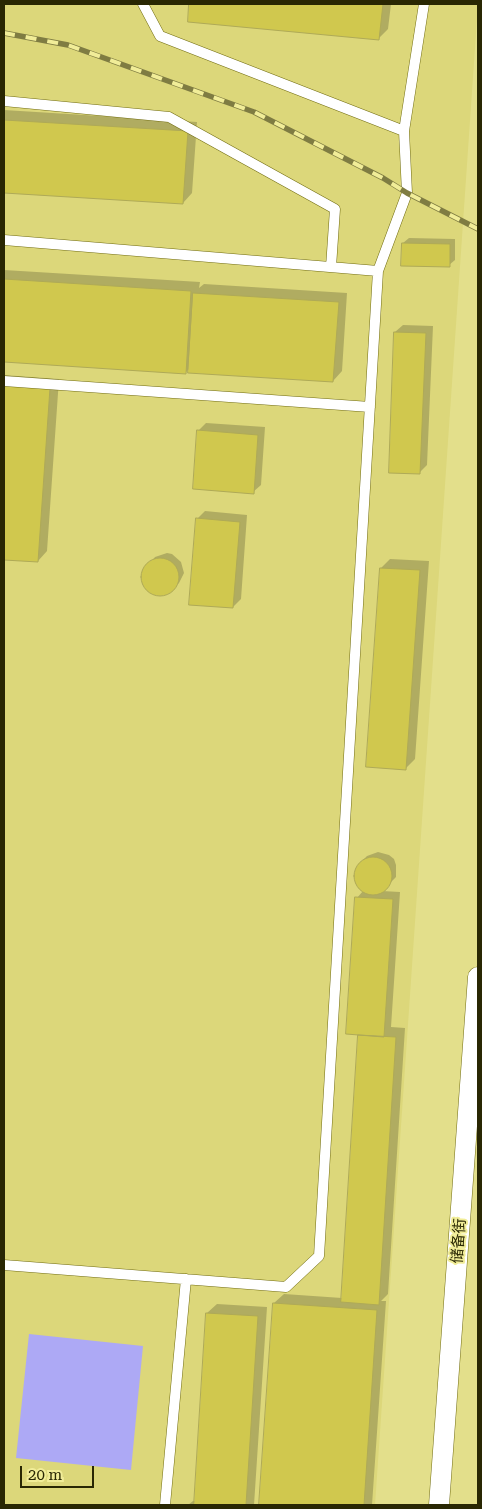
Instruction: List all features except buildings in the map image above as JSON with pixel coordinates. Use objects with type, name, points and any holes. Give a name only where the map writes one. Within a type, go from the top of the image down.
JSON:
[{"type":"street","name":"储备街","points":[[439,1505],[478,977]]},
{"type":"lane","points":[[143,4],[160,36],[404,131]]},
{"type":"lane","points":[[4,1264],[286,1287],[319,1256],[378,271],[407,193],[404,131],[424,4]]},
{"type":"lane","points":[[4,100],[169,116],[335,209],[330,267]]},
{"type":"lane","points":[[4,240],[378,271]]},
{"type":"lane","points":[[4,381],[370,407]]},
{"type":"lane","points":[[165,1505],[186,1279]]},
{"type":"shaded area","points":[[4,4],[478,4],[375,1505],[4,1505]]},
{"type":"shaded area","points":[[29,1334],[143,1346],[131,1470],[16,1458]]},
{"type":"railway","points":[[4,33],[68,45],[254,112],[478,229]]}]
